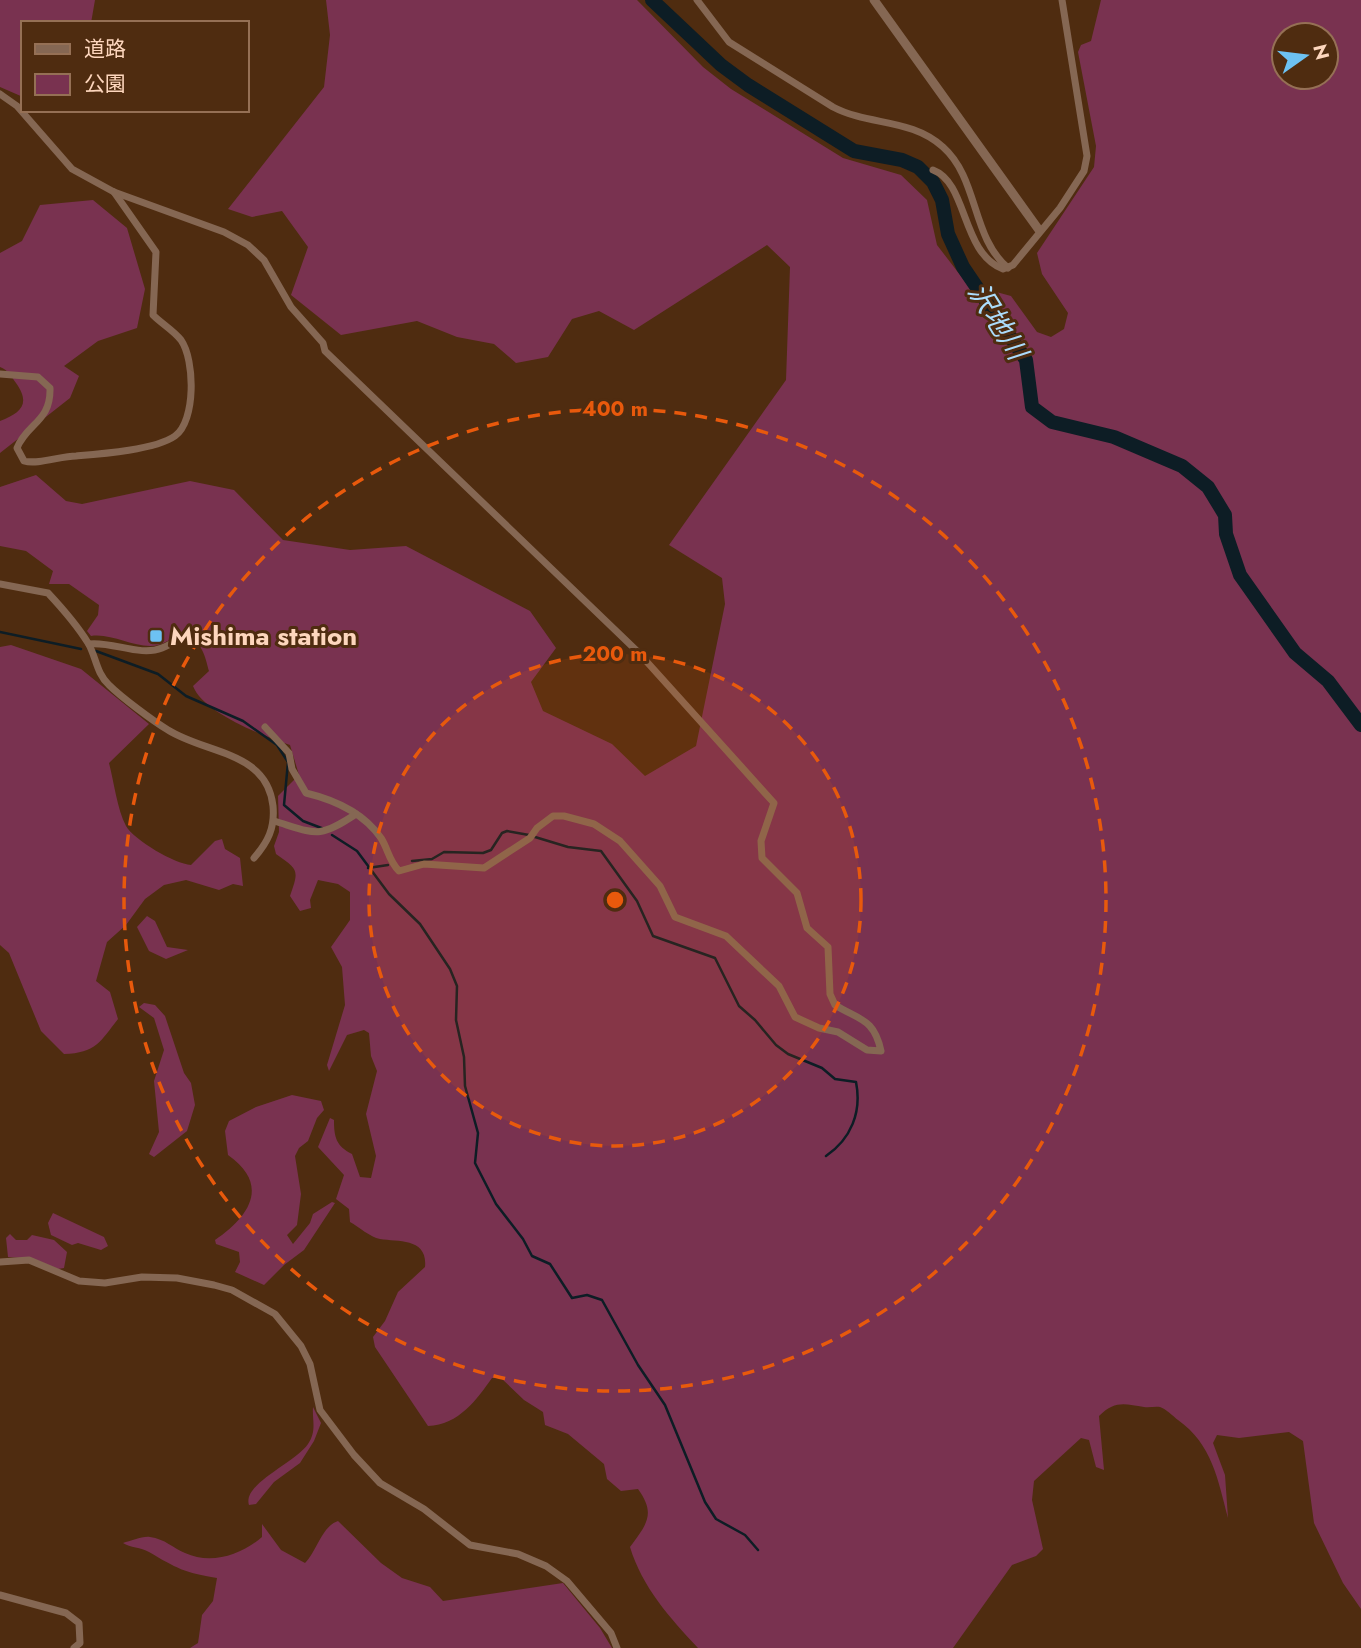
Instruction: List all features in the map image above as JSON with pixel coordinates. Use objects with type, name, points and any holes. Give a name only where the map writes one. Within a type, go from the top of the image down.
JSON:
[{"type":"street","points":[[697,0],[729,42],[833,107],[850,117],[898,123],[916,130],[944,148],[967,181],[984,236],[1009,268]]},
{"type":"street","points":[[874,0],[1038,230]]},
{"type":"street","points":[[1009,268],[1038,230],[1060,208],[1084,171],[1087,156],[1062,0]]},
{"type":"street","points":[[0,94],[21,111]]},
{"type":"street","points":[[22,112],[64,161],[114,192],[224,232],[264,260],[291,307],[323,342],[325,351],[638,652],[774,803],[761,842],[762,858],[797,893],[804,925],[828,947],[830,994],[835,1005],[855,1013],[869,1024],[881,1051],[867,1050],[843,1034],[819,1028],[795,1017],[779,986],[726,936],[675,917],[660,886],[620,841],[594,824],[564,816],[553,816],[537,828],[530,838],[479,870],[424,864],[399,871],[390,862],[381,839],[356,814],[339,802],[306,793],[292,769],[289,753],[265,727]]},
{"type":"street","points":[[933,170],[948,182],[975,243],[997,267],[1009,268]]},
{"type":"street","points":[[0,374],[19,378],[38,377],[50,388],[50,400],[44,416],[19,444],[18,449],[24,461],[32,464],[50,458],[99,454],[167,441],[184,426],[191,386],[186,352],[181,340],[153,315],[156,252],[114,192]]},
{"type":"street","points":[[0,584],[48,593],[89,644],[100,674],[114,690],[167,730],[205,744],[259,771],[266,779],[271,793],[274,821],[271,834],[254,858]]},
{"type":"street","points":[[89,644],[102,643],[143,650],[160,649],[191,631]]},
{"type":"street","points":[[274,821],[316,834],[330,831],[356,814]]},
{"type":"street","points":[[0,1262],[29,1260],[79,1281],[106,1283],[142,1277],[177,1278],[232,1290],[275,1314],[301,1346],[310,1364],[320,1410],[354,1455],[380,1483],[424,1509],[470,1545],[518,1554],[546,1566],[568,1581],[611,1633],[617,1648]]},
{"type":"street","points":[[0,1595],[66,1613],[79,1623],[80,1643],[75,1648]]},
{"type":"green space","points":[[0,0],[95,0],[91,21],[21,21],[21,96],[0,87]]},
{"type":"green space","points":[[326,0],[637,0],[703,67],[731,89],[843,158],[901,175],[927,200],[937,245],[967,284],[1011,296],[1037,332],[1051,337],[1064,329],[1068,313],[1042,274],[1037,253],[1094,167],[1096,146],[1078,52],[1081,45],[1091,41],[1101,0],[1361,0],[1361,1609],[1343,1583],[1314,1523],[1303,1441],[1289,1432],[1239,1438],[1217,1435],[1213,1443],[1225,1475],[1228,1518],[1212,1464],[1199,1440],[1190,1430],[1160,1407],[1120,1404],[1110,1407],[1099,1416],[1104,1470],[1096,1467],[1089,1440],[1081,1438],[1034,1481],[1032,1500],[1043,1549],[1036,1556],[1012,1565],[953,1648],[698,1648],[649,1589],[635,1562],[630,1547],[645,1525],[648,1512],[638,1489],[621,1491],[607,1479],[604,1464],[568,1434],[545,1425],[543,1412],[524,1400],[501,1378],[492,1378],[458,1416],[439,1425],[428,1426],[375,1347],[373,1337],[385,1321],[398,1292],[425,1267],[425,1258],[422,1251],[411,1243],[376,1238],[350,1222],[349,1209],[336,1199],[344,1175],[318,1147],[330,1118],[334,1120],[337,1140],[342,1148],[352,1154],[360,1177],[371,1178],[376,1156],[366,1114],[377,1071],[371,1056],[369,1033],[364,1030],[347,1035],[329,1071],[327,1065],[345,1005],[342,967],[331,947],[350,920],[350,892],[338,884],[318,880],[310,900],[311,908],[300,911],[290,896],[295,871],[276,854],[274,846],[279,832],[278,796],[299,775],[290,745],[235,722],[199,696],[193,686],[209,671],[201,648],[195,641],[180,637],[150,646],[106,636],[91,636],[87,631],[98,615],[99,605],[69,584],[49,584],[53,571],[26,551],[0,546],[0,487],[36,475],[66,501],[82,504],[190,481],[234,490],[283,540],[350,550],[406,546],[530,611],[556,648],[531,682],[543,711],[612,744],[645,776],[696,746],[725,604],[722,578],[669,545],[786,380],[790,267],[767,245],[634,330],[599,311],[572,319],[548,357],[516,363],[494,344],[457,337],[417,321],[341,335],[291,295],[308,247],[282,211],[252,217],[228,209],[324,87],[330,35]]},
{"type":"green space","points":[[93,200],[127,228],[145,289],[137,328],[98,341],[64,366],[79,376],[70,398],[0,453],[0,421],[22,407],[23,397],[16,383],[0,367],[0,253],[22,241],[40,205]]},
{"type":"green space","points":[[11,645],[81,669],[149,724],[109,763],[120,812],[130,832],[156,850],[184,864],[191,865],[215,841],[222,839],[225,849],[240,858],[243,886],[233,884],[219,890],[186,880],[164,885],[145,899],[126,925],[107,942],[96,981],[110,992],[118,1019],[96,1045],[75,1053],[64,1054],[41,1031],[9,953],[0,945],[0,647]]},
{"type":"green space","points":[[147,916],[155,921],[167,947],[188,950],[166,959],[149,951],[137,927]]},
{"type":"green space","points":[[144,1003],[155,1005],[165,1016],[184,1073],[191,1083],[195,1105],[187,1131],[154,1157],[149,1154],[159,1132],[154,1081],[164,1050],[154,1018],[139,1007]]},
{"type":"green space","points":[[292,1095],[321,1101],[324,1110],[317,1118],[308,1141],[299,1148],[295,1156],[301,1194],[297,1225],[287,1235],[293,1244],[310,1223],[313,1214],[332,1202],[335,1203],[304,1250],[264,1285],[235,1272],[240,1262],[239,1252],[216,1244],[215,1240],[245,1211],[252,1189],[241,1166],[228,1155],[225,1131],[229,1121],[256,1107]]},
{"type":"green space","points":[[53,1213],[104,1237],[108,1246],[101,1250],[78,1243],[72,1245],[51,1235],[48,1223]]},
{"type":"green space","points":[[10,1234],[16,1240],[27,1240],[32,1235],[54,1240],[67,1252],[64,1268],[58,1269],[34,1259],[8,1257],[6,1238]]},
{"type":"green space","points":[[313,1407],[321,1423],[314,1441],[300,1463],[274,1482],[256,1504],[249,1505],[253,1489],[308,1444],[313,1430]]},
{"type":"green space","points":[[338,1521],[381,1563],[402,1578],[430,1587],[443,1601],[563,1583],[600,1628],[612,1648],[190,1648],[198,1643],[202,1615],[213,1601],[217,1578],[181,1569],[146,1550],[123,1543],[150,1537],[195,1556],[215,1558],[235,1553],[254,1543],[262,1537],[262,1524],[281,1550],[305,1563],[324,1533]]},
{"type":"waterway","name":"沢地川","points":[[652,0],[721,65],[748,85],[854,151],[902,160],[918,167],[933,182],[942,200],[948,234],[963,267],[1026,360],[1032,407],[1052,422],[1114,437],[1182,466],[1208,487],[1225,515],[1226,534],[1240,575],[1295,653],[1328,681],[1361,725]]},
{"type":"waterway","points":[[0,632],[81,649]]},
{"type":"waterway","points":[[96,651],[158,674],[186,696],[243,721],[277,745],[288,762],[284,805],[303,821],[324,829]]},
{"type":"waterway","points":[[412,861],[432,859],[444,852],[483,853],[491,850],[502,833],[507,831],[529,835]]},
{"type":"waterway","points":[[332,835],[357,851],[389,894],[420,924],[450,969],[457,986],[456,1020],[464,1057],[465,1086],[478,1133],[475,1163],[496,1204],[523,1239],[532,1256],[550,1264],[572,1298],[587,1295],[602,1300],[638,1365],[665,1405],[705,1502],[716,1519],[745,1535],[758,1550]]},
{"type":"waterway","points":[[535,837],[568,847],[601,851],[637,901],[653,936],[715,958],[739,1006],[776,1045],[788,1054],[822,1068],[835,1079],[856,1082],[857,1104],[853,1124],[842,1141],[826,1156]]},
{"type":"waterway","points":[[368,868],[388,865]]},
{"type":"place","name":"Mishima station","points":[[156,636]]}]
